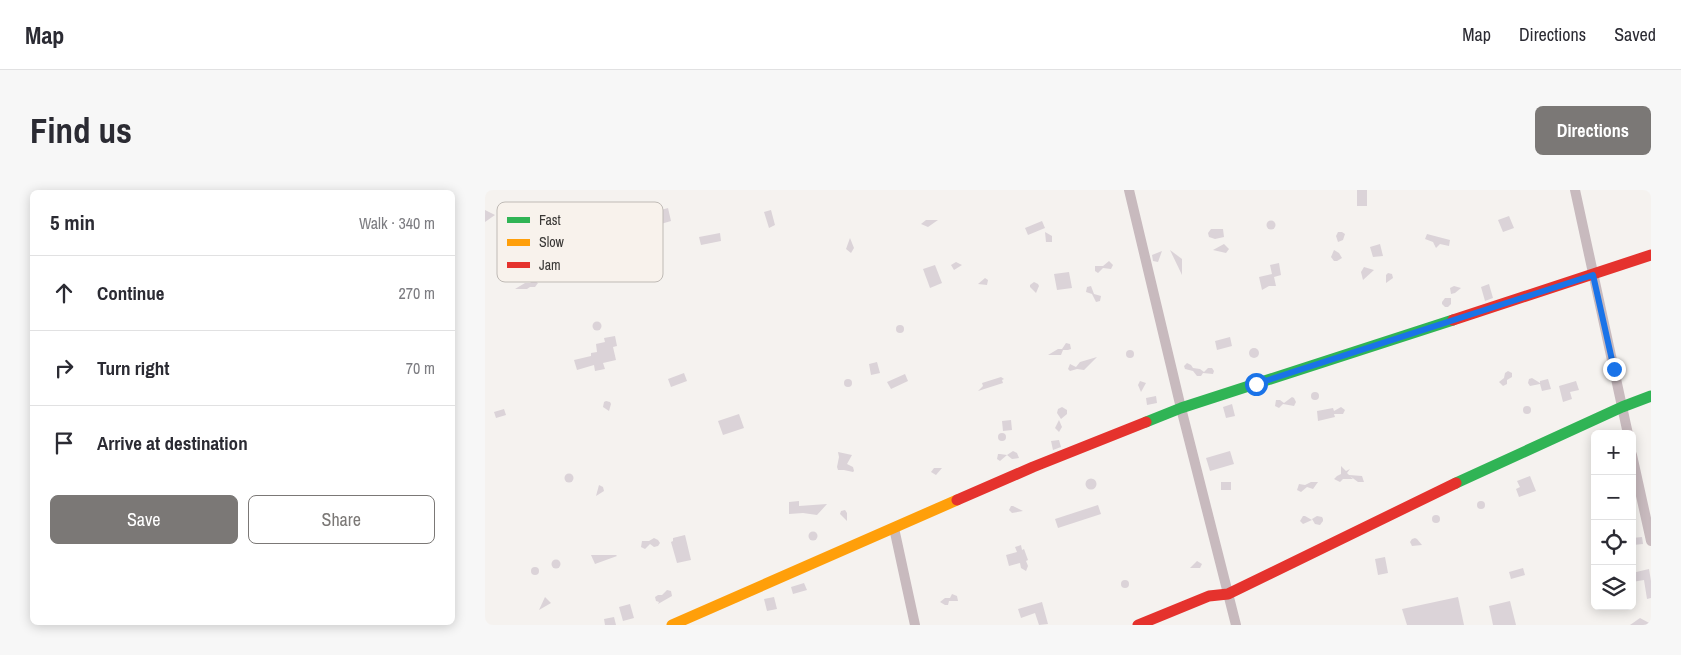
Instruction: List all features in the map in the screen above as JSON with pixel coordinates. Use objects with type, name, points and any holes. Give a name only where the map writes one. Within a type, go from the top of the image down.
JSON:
[{"type":"street","points":[[1129,190],[1181,408],[1236,625]]},
{"type":"street","points":[[1575,190],[1627,430]]},
{"type":"street","points":[[672,625],[1033,467],[1181,408],[1651,255]]},
{"type":"street","points":[[1138,625],[1209,596],[1227,594],[1391,516],[1405,507],[1622,407],[1651,396]]},
{"type":"street","points":[[1636,473],[1651,541]]},
{"type":"street","points":[[894,528],[915,625]]},
{"type":"building","points":[[1357,190],[1367,190],[1367,206],[1357,206]]},
{"type":"building","points":[[668,208],[671,221],[663,223],[663,209]]},
{"type":"building","points":[[485,210],[495,215],[485,222]]},
{"type":"building","points":[[771,210],[775,225],[769,228],[764,212]]},
{"type":"building","points":[[1509,216],[1514,228],[1503,232],[1498,220]]},
{"type":"building","points":[[926,220],[938,220],[928,227],[921,224]]},
{"type":"building","points":[[1042,221],[1045,228],[1028,235],[1025,228]]},
{"type":"building","points":[[1271,221],[1275,225],[1271,229],[1267,225]]},
{"type":"building","points":[[1211,229],[1223,229],[1224,237],[1215,239],[1209,237],[1208,233]]},
{"type":"building","points":[[1045,232],[1052,236],[1052,242],[1046,242]]},
{"type":"building","points":[[1338,232],[1345,234],[1343,240],[1338,242],[1336,236]]},
{"type":"building","points":[[720,233],[721,241],[701,245],[699,237]]},
{"type":"building","points":[[1427,234],[1450,240],[1449,246],[1440,244],[1436,248],[1433,242],[1425,239]]},
{"type":"building","points":[[850,238],[854,248],[851,253],[846,249]]},
{"type":"building","points":[[1224,244],[1229,249],[1226,253],[1213,250]]},
{"type":"building","points":[[1380,244],[1383,256],[1373,257],[1370,247]]},
{"type":"building","points":[[1170,250],[1182,259],[1182,275]]},
{"type":"building","points":[[1334,250],[1342,258],[1337,261],[1334,261],[1331,257]]},
{"type":"building","points":[[1162,251],[1158,262],[1153,261],[1152,255]]},
{"type":"building","points":[[1109,261],[1113,265],[1111,269],[1103,268],[1098,273],[1095,271],[1095,266],[1103,266]]},
{"type":"building","points":[[956,262],[962,265],[954,270],[951,265]]},
{"type":"building","points":[[1279,263],[1281,275],[1274,277],[1276,286],[1269,286],[1262,290],[1259,277],[1272,274],[1270,265]]},
{"type":"building","points":[[935,265],[942,283],[930,288],[923,269]]},
{"type":"building","points":[[1364,267],[1374,270],[1363,280],[1361,272]]},
{"type":"building","points":[[1069,272],[1072,288],[1057,290],[1054,274]]},
{"type":"building","points":[[1388,273],[1392,274],[1393,278],[1386,283],[1386,275]]},
{"type":"building","points":[[985,278],[988,280],[987,285],[978,284]]},
{"type":"building","points":[[1034,282],[1039,286],[1036,293],[1030,287]]},
{"type":"building","points":[[525,283],[538,283],[535,287],[515,289]]},
{"type":"building","points":[[1489,284],[1493,298],[1485,301],[1481,287]]},
{"type":"building","points":[[1091,286],[1094,294],[1101,296],[1100,301],[1096,302],[1092,294],[1086,292],[1087,287]]},
{"type":"building","points":[[1454,286],[1461,288],[1451,294],[1450,288]]},
{"type":"building","points":[[1445,298],[1451,298],[1451,304],[1448,307],[1442,304]]},
{"type":"building","points":[[597,322],[601,326],[597,330],[593,326]]},
{"type":"building","points":[[900,325],[904,329],[900,333],[896,329]]},
{"type":"building","points":[[615,336],[617,346],[613,347],[616,360],[603,363],[605,369],[595,371],[594,365],[577,370],[574,360],[591,356],[591,353],[597,352],[596,344],[605,342],[604,338]]},
{"type":"building","points":[[1230,337],[1232,346],[1217,350],[1215,341]]},
{"type":"building","points":[[1066,343],[1070,344],[1071,349],[1063,350],[1061,355],[1048,355],[1058,349],[1062,349]]},
{"type":"building","points":[[1254,348],[1259,353],[1254,358],[1249,353]]},
{"type":"building","points":[[1130,350],[1134,354],[1130,358],[1126,354]]},
{"type":"building","points":[[1097,357],[1084,370],[1070,371],[1068,369],[1070,364],[1076,367],[1080,362]]},
{"type":"building","points":[[877,362],[880,373],[871,375],[869,364]]},
{"type":"building","points":[[1187,363],[1193,368],[1204,372],[1208,368],[1212,368],[1213,374],[1203,373],[1201,376],[1197,376],[1193,371],[1185,369],[1184,366]]},
{"type":"building","points":[[1508,371],[1512,373],[1512,377],[1503,386],[1499,382]]},
{"type":"building","points":[[684,373],[687,381],[671,387],[668,379]]},
{"type":"building","points":[[905,374],[908,381],[891,389],[887,382]]},
{"type":"building","points":[[1001,377],[1004,379],[1002,380],[1003,383],[978,391],[983,386],[982,383]]},
{"type":"building","points":[[1532,378],[1540,383],[1540,381],[1548,379],[1551,389],[1542,391],[1540,384],[1530,386],[1528,383],[1529,379]]},
{"type":"building","points":[[848,379],[852,383],[848,387],[844,383]]},
{"type":"building","points":[[1140,381],[1146,383],[1141,392],[1138,385]]},
{"type":"building","points":[[1576,381],[1579,390],[1570,392],[1572,399],[1563,402],[1559,386]]},
{"type":"building","points":[[1315,392],[1319,396],[1315,400],[1311,396]]},
{"type":"building","points":[[1156,396],[1157,403],[1147,405],[1146,398]]},
{"type":"building","points":[[1292,397],[1296,402],[1294,406],[1283,404],[1279,408],[1275,406],[1276,400],[1284,403]]},
{"type":"building","points":[[606,401],[611,404],[609,411],[603,407]]},
{"type":"building","points":[[1232,404],[1235,416],[1226,418],[1223,407]]},
{"type":"building","points":[[1527,406],[1531,410],[1527,414],[1523,410]]},
{"type":"building","points":[[1062,407],[1067,410],[1067,414],[1061,419],[1057,413],[1058,409]]},
{"type":"building","points":[[1341,407],[1345,410],[1343,414],[1334,414],[1335,417],[1318,421],[1317,411],[1333,408],[1334,411]]},
{"type":"building","points":[[504,409],[506,415],[496,418],[494,412]]},
{"type":"building","points":[[739,414],[744,428],[723,435],[718,421]]},
{"type":"building","points":[[1011,420],[1012,430],[1003,431],[1002,421]]},
{"type":"building","points":[[1059,420],[1062,427],[1059,432],[1055,428]]},
{"type":"building","points":[[1002,433],[1006,437],[1002,441],[998,437]]},
{"type":"building","points":[[1059,440],[1061,447],[1053,450],[1051,441]]},
{"type":"building","points":[[1013,451],[1017,453],[1019,458],[1012,459],[1007,455]]},
{"type":"building","points":[[1230,451],[1234,464],[1210,471],[1206,458]]},
{"type":"building","points":[[838,452],[852,455],[847,464],[853,467],[853,472],[838,470]]},
{"type":"building","points":[[998,454],[1007,455],[1000,461],[997,459]]},
{"type":"building","points":[[1341,466],[1346,471],[1350,469],[1347,473],[1349,475],[1362,476],[1364,482],[1358,482],[1350,476],[1353,479],[1343,479],[1340,482],[1334,479],[1341,474]]},
{"type":"building","points":[[934,468],[942,468],[936,475],[931,472]]},
{"type":"building","points":[[569,474],[573,478],[569,482],[565,478]]},
{"type":"building","points":[[1530,476],[1536,491],[1519,497],[1516,489],[1520,487],[1517,481]]},
{"type":"building","points":[[1091,478],[1097,484],[1091,490],[1085,484]]},
{"type":"building","points":[[1221,482],[1231,482],[1231,490],[1221,490]]},
{"type":"building","points":[[1311,482],[1318,482],[1313,489],[1307,487],[1301,492],[1297,490],[1299,484],[1305,485]]},
{"type":"building","points":[[599,485],[603,487],[604,491],[596,496]]},
{"type":"building","points":[[799,501],[799,506],[827,504],[817,515],[789,514],[789,502]]},
{"type":"building","points":[[1481,501],[1485,505],[1481,509],[1477,505]]},
{"type":"building","points":[[1098,505],[1101,514],[1058,528],[1055,519]]},
{"type":"building","points":[[1011,506],[1023,511],[1012,513],[1009,510]]},
{"type":"building","points":[[845,510],[847,521],[840,514],[841,511]]},
{"type":"building","points":[[1436,515],[1440,519],[1436,523],[1432,519]]},
{"type":"building","points":[[1303,516],[1312,520],[1303,524],[1300,521]]},
{"type":"building","points":[[1317,516],[1323,519],[1320,525],[1315,524],[1312,519]]},
{"type":"building","points":[[813,532],[817,536],[813,540],[809,536]]},
{"type":"building","points":[[685,535],[691,560],[677,563],[671,542],[673,538]]},
{"type":"building","points":[[1642,537],[1643,544],[1636,545],[1636,538]]},
{"type":"building","points":[[654,538],[660,543],[658,546],[654,547],[650,544],[645,549],[641,547],[642,541],[649,541]]},
{"type":"building","points":[[1415,538],[1422,545],[1412,546],[1410,542]]},
{"type":"building","points":[[1021,545],[1028,560],[1026,561],[1028,566],[1026,571],[1021,568],[1020,563],[1009,566],[1006,555],[1017,552],[1015,547]]},
{"type":"building","points":[[591,555],[616,555],[617,556],[595,564]]},
{"type":"building","points":[[1385,557],[1388,573],[1378,575],[1375,559]]},
{"type":"building","points":[[556,560],[560,564],[556,568],[552,564]]},
{"type":"building","points":[[1197,561],[1202,564],[1200,568],[1190,568]]},
{"type":"building","points":[[535,567],[539,571],[535,575],[531,571]]},
{"type":"building","points":[[1523,568],[1525,575],[1511,579],[1509,572]]},
{"type":"building","points":[[1649,569],[1651,598],[1647,599],[1644,580],[1636,581],[1636,572]]},
{"type":"building","points":[[1125,580],[1129,584],[1125,588],[1121,584]]},
{"type":"building","points":[[804,583],[807,590],[793,594],[791,587]]},
{"type":"building","points":[[667,590],[671,591],[672,596],[658,604],[659,602],[656,601],[655,597],[662,595]]},
{"type":"building","points":[[952,594],[957,596],[958,601],[949,601],[948,605],[940,602],[945,598],[950,598]]},
{"type":"building","points":[[545,597],[551,603],[539,610]]},
{"type":"building","points":[[774,597],[777,609],[767,611],[764,599]]},
{"type":"building","points":[[1458,597],[1464,625],[1407,625],[1402,609]]},
{"type":"building","points":[[1510,601],[1516,625],[1493,625],[1489,606]]},
{"type":"building","points":[[1042,602],[1048,624],[1039,625],[1035,613],[1021,618],[1018,609]]},
{"type":"building","points":[[630,604],[634,618],[623,621],[619,607]]},
{"type":"building","points":[[614,617],[616,625],[605,625],[604,619]]},
{"type":"building","points":[[1640,618],[1651,624],[1651,625],[1630,625]]},
{"type":"traffic: fast","points":[[1146,422],[1181,408],[1453,320]]},
{"type":"traffic: fast","points":[[1456,483],[1622,407],[1651,396]]},
{"type":"traffic: slow","points":[[672,625],[957,500]]},
{"type":"traffic: jam","points":[[1453,320],[1651,255]]},
{"type":"traffic: jam","points":[[957,500],[1033,467],[1146,422]]},
{"type":"traffic: jam","points":[[1138,625],[1209,596],[1228,594],[1456,483]]},
{"type":"route","points":[[1256,384],[1593,275],[1614,369]]}]
